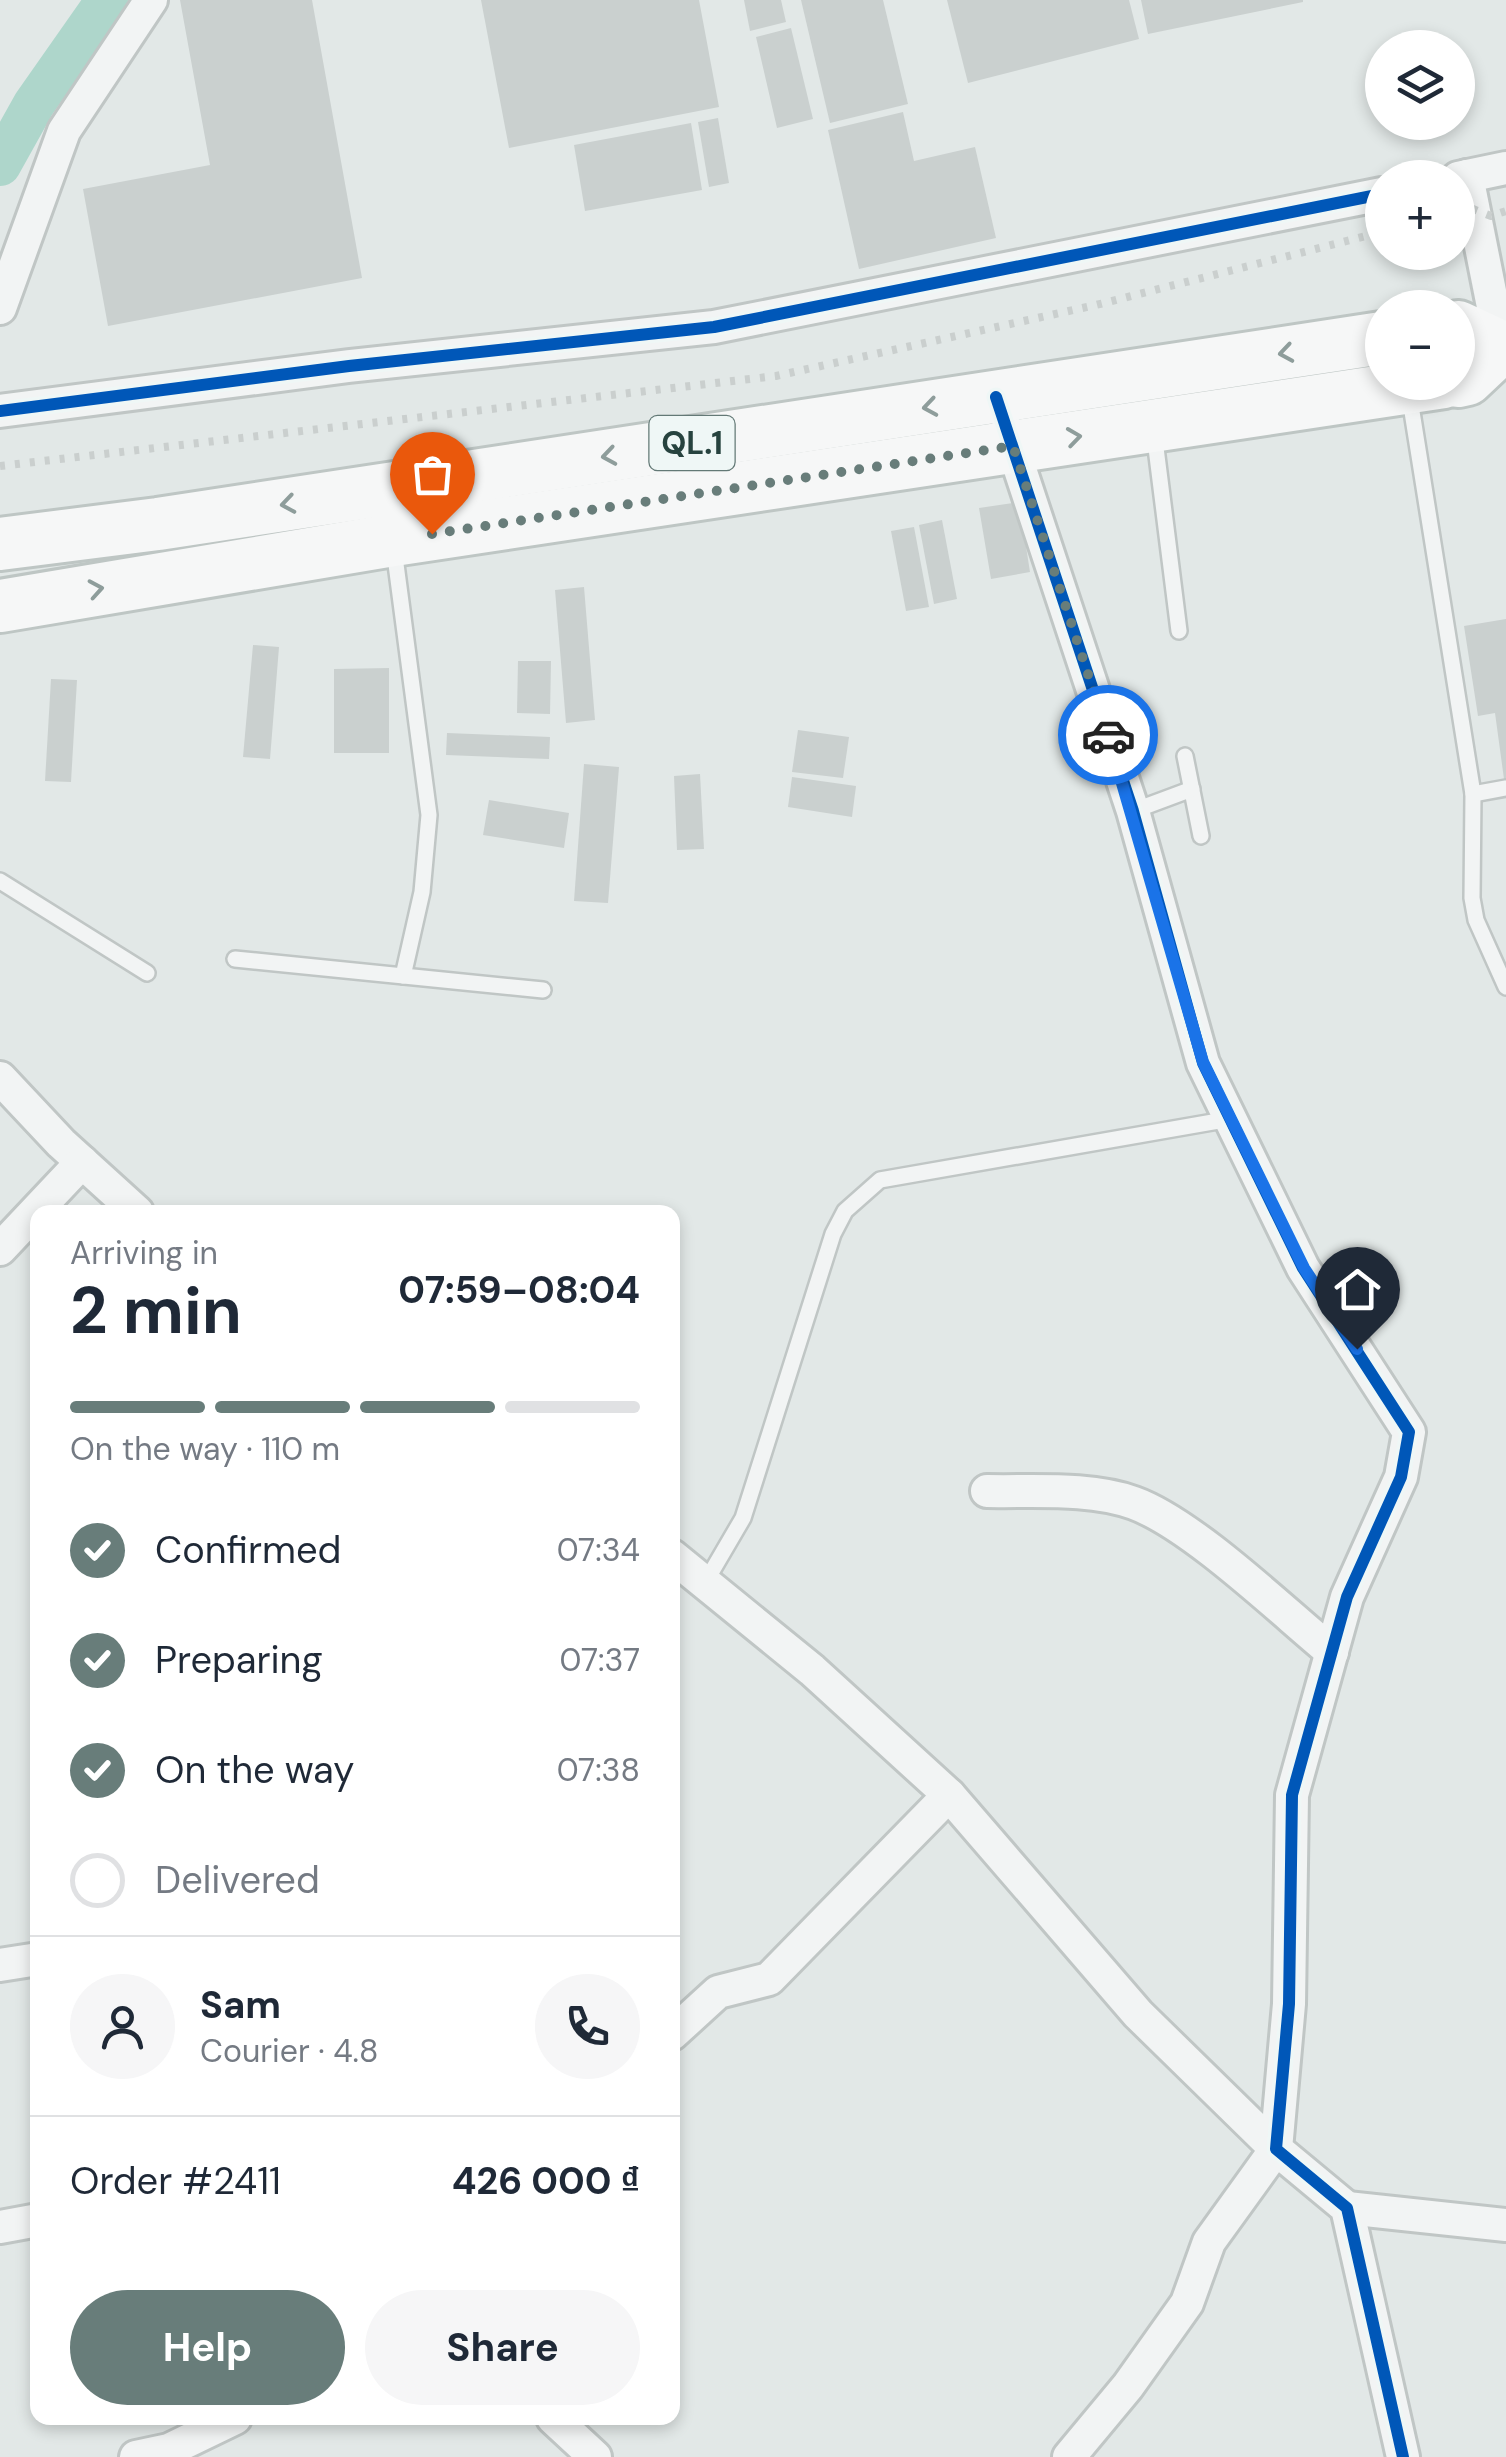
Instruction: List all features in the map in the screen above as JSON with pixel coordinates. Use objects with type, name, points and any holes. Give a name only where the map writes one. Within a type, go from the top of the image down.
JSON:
[{"type":"main road","name":"QL.1","points":[[1475,364],[1488,339]]},
{"type":"main road","name":"QL.1","points":[[0,544],[232,513],[1365,341]]},
{"type":"main road","name":"QL.1","points":[[0,606],[393,540],[1365,394]]},
{"type":"main road","points":[[232,513],[239,564]]},
{"type":"street","points":[[0,308],[64,131],[151,0]]},
{"type":"street","points":[[1475,174],[1506,168]]},
{"type":"street","points":[[0,412],[349,366],[714,326],[1365,197]]},
{"type":"street","points":[[1475,258],[1488,339]]},
{"type":"street","points":[[996,397],[1133,811],[1203,1062],[1304,1268],[1409,1432],[1401,1477],[1346,1596],[1292,1795],[1289,2004],[1276,2149],[1209,2242],[1187,2303],[1128,2386],[1069,2457]]},
{"type":"street","points":[[0,1078],[129,1205]]},
{"type":"street","points":[[41,1205],[82,1162]]},
{"type":"street","points":[[0,1248],[30,1217]]},
{"type":"street","points":[[987,1490],[1089,1494],[1132,1502],[1170,1520],[1332,1652]]},
{"type":"street","points":[[680,1562],[812,1670],[949,1795],[1138,2014],[1276,2149],[1347,2208],[1506,2225]]},
{"type":"street","points":[[680,2027],[718,1992],[769,1979],[949,1795]]},
{"type":"street","points":[[0,1965],[30,1960]]},
{"type":"street","points":[[1347,2208],[1403,2457]]},
{"type":"street","points":[[0,2227],[30,2221]]},
{"type":"street","points":[[136,2457],[170,2450],[218,2425]]},
{"type":"street","points":[[227,2425],[227,2457]]},
{"type":"street","points":[[561,2425],[595,2457]]},
{"type":"lane","points":[[1438,400],[1473,794],[1476,920],[1506,986]]},
{"type":"lane","points":[[1153,425],[1179,631]]},
{"type":"lane","points":[[393,540],[428,815],[422,892],[403,976]]},
{"type":"lane","points":[[1186,756],[1202,836]]},
{"type":"lane","points":[[1133,811],[1192,788]]},
{"type":"lane","points":[[1473,794],[1506,788]]},
{"type":"lane","points":[[0,881],[147,973]]},
{"type":"lane","points":[[235,959],[543,990]]},
{"type":"lane","points":[[706,1583],[743,1518],[832,1234],[845,1211],[880,1180],[1231,1119]]},
{"type":"building","points":[[180,0],[312,0],[362,278],[108,326],[83,189],[210,165]]},
{"type":"building","points":[[481,0],[699,0],[719,107],[509,148]]},
{"type":"building","points":[[744,0],[781,0],[786,22],[750,31]]},
{"type":"building","points":[[801,0],[883,0],[908,104],[830,123]]},
{"type":"building","points":[[947,0],[1129,0],[1139,39],[968,83]]},
{"type":"building","points":[[1141,0],[1303,0],[1303,2],[1148,34]]},
{"type":"building","points":[[791,28],[813,119],[777,128],[756,37]]},
{"type":"building","points":[[903,112],[914,161],[975,147],[996,238],[859,269],[828,130]]},
{"type":"building","points":[[718,118],[729,183],[709,187],[698,122]]},
{"type":"building","points":[[691,123],[702,190],[585,211],[574,145]]},
{"type":"building","points":[[1019,502],[1030,572],[991,579],[979,508]]},
{"type":"building","points":[[942,520],[957,599],[934,604],[919,525]]},
{"type":"building","points":[[914,527],[929,607],[906,611],[891,531]]},
{"type":"building","points":[[584,587],[595,720],[566,723],[555,590]]},
{"type":"building","points":[[1506,619],[1504,779],[1495,713],[1478,716],[1464,626]]},
{"type":"building","points":[[253,645],[279,647],[270,759],[243,757]]},
{"type":"building","points":[[518,661],[551,661],[550,714],[517,713]]},
{"type":"building","points":[[389,668],[389,753],[334,753],[334,669]]},
{"type":"building","points":[[51,679],[77,680],[71,782],[45,781]]},
{"type":"building","points":[[798,730],[849,737],[843,778],[792,772]]},
{"type":"building","points":[[447,733],[550,737],[549,759],[446,755]]},
{"type":"building","points":[[584,764],[619,767],[608,903],[574,901]]},
{"type":"building","points":[[700,774],[704,849],[677,850],[674,776]]},
{"type":"building","points":[[792,777],[856,786],[852,817],[788,807]]},
{"type":"building","points":[[489,800],[569,813],[564,848],[483,835]]},
{"type":"waterway","points":[[0,165],[34,104],[107,0]]},
{"type":"railway","points":[[1475,210],[1491,216],[1506,211]]},
{"type":"railway","points":[[0,466],[776,376],[1096,305],[1365,236]]},
{"type":"cycle path","points":[[0,411],[349,366],[714,327],[1365,197]]},
{"type":"cycle path","points":[[996,397],[1133,811],[1203,1063],[1303,1268],[1409,1432],[1401,1477],[1347,1597],[1292,1795],[1289,2004],[1276,2149],[1347,2208],[1403,2457]]},
{"type":"way so far","points":[[432,534],[1013,446],[1108,735]]},
{"type":"route","points":[[1108,735],[1203,1062],[1304,1268],[1357,1349]]}]
